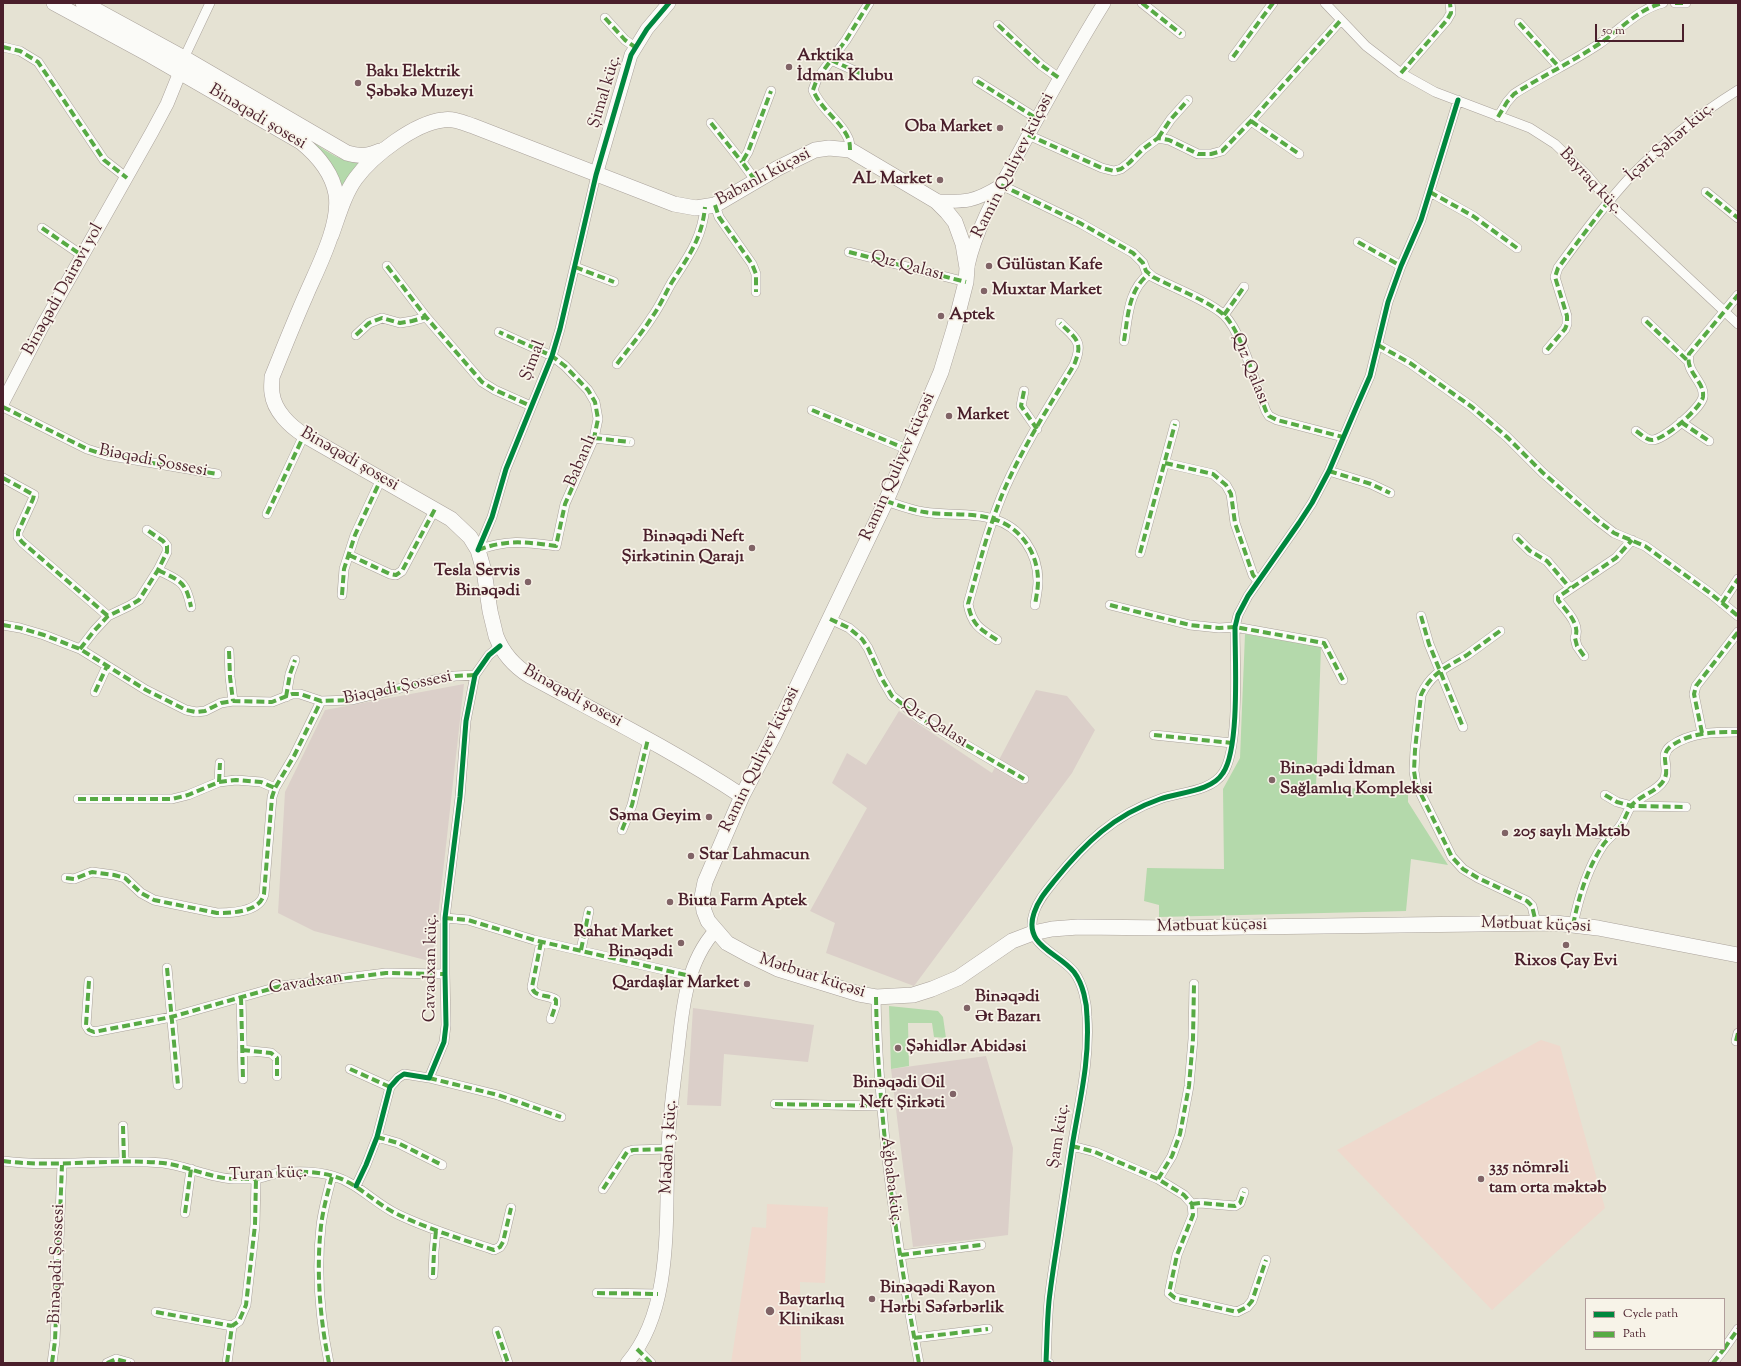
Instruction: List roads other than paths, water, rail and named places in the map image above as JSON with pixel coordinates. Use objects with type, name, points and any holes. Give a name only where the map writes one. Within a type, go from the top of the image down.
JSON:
[{"type":"main road","name":"Binəqədi şosesi","points":[[54,3],[182,65],[347,153],[357,156],[366,156],[383,150]]},
{"type":"main road","name":"Binəqədi şosesi","points":[[83,3],[301,142],[312,151],[327,170],[334,184],[336,207],[331,236],[272,377],[272,394],[276,406],[285,419],[304,435],[435,509],[461,527],[470,537],[478,550],[484,571],[492,623],[500,646],[515,665],[530,676],[648,739],[710,775],[742,796]]},
{"type":"main road","name":"Babanlı küçəsi","points":[[383,150],[421,126],[445,119],[473,126],[674,204],[696,208],[710,206],[755,180],[815,150],[829,148],[850,150],[936,201],[947,212],[954,222],[963,244],[966,275]]},
{"type":"main road","points":[[331,236],[345,199],[356,177],[383,150]]},
{"type":"main road","name":"Ramin Quliyev küçəsi","points":[[715,931],[708,922],[704,911],[702,897],[705,882],[742,796],[830,619],[909,450],[941,372],[954,329],[966,275]]},
{"type":"main road","name":"Mətbuat küçəsi","points":[[715,931],[728,943],[766,964],[859,994],[876,997],[913,995],[948,983],[963,975],[1005,945],[1033,933],[1052,929],[1078,927],[1171,928],[1536,923],[1573,924],[1738,955]]},
{"type":"street","points":[[182,65],[210,3]]},
{"type":"street","name":"Şimal küç.","points":[[596,175],[624,76],[635,47],[647,29],[670,3]]},
{"type":"street","name":"Ramin Quliyev küçəsi","points":[[966,275],[976,237],[1001,185],[1036,118],[1104,3]]},
{"type":"street","points":[[1142,3],[1182,34]]},
{"type":"street","points":[[1233,57],[1273,3]]},
{"type":"street","name":"Bayraq küç.","points":[[1325,3],[1366,46],[1401,73],[1435,92],[1530,128],[1555,144],[1587,174],[1608,202],[1653,246],[1738,324]]},
{"type":"street","points":[[1401,73],[1447,20],[1451,13],[1450,3]]},
{"type":"street","points":[[1498,117],[1514,94],[1599,44],[1641,12],[1654,5],[1663,3]]},
{"type":"street","points":[[1675,3],[1686,3]]},
{"type":"street","points":[[850,150],[848,138],[841,127],[821,106],[813,90],[817,79],[846,40],[866,4]]},
{"type":"street","points":[[605,18],[625,40],[635,47]]},
{"type":"street","points":[[1158,138],[1169,140],[1198,154],[1211,154],[1222,151],[1251,121],[1341,20]]},
{"type":"street","points":[[1518,23],[1559,67]]},
{"type":"street","points":[[998,25],[1041,65],[1059,78]]},
{"type":"street","points":[[3,47],[20,51],[38,62],[104,160],[127,178]]},
{"type":"street","points":[[831,60],[864,75]]},
{"type":"street","name":"Binəqədi Dairəvi yol","points":[[3,402],[42,327],[127,178],[167,104],[182,65]]},
{"type":"street","points":[[977,81],[1036,118]]},
{"type":"street","name":"İçəri Şəhər küç.","points":[[1547,350],[1566,329],[1567,324],[1567,316],[1556,277],[1558,268],[1608,202],[1633,174],[1678,134],[1738,90]]},
{"type":"street","points":[[742,162],[748,152],[771,91]]},
{"type":"street","points":[[1028,135],[1095,166],[1114,171],[1129,163],[1143,149],[1158,138],[1171,118],[1188,100]]},
{"type":"street","points":[[1033,933],[1033,914],[1041,898],[1090,840],[1118,818],[1160,799],[1212,784],[1224,773],[1232,743],[1235,697],[1235,627],[1242,606],[1299,523],[1329,471],[1370,376],[1384,316],[1400,266],[1421,220],[1458,100]]},
{"type":"street","points":[[1251,121],[1299,154]]},
{"type":"street","points":[[711,123],[755,180]]},
{"type":"street","name":"Şimal","points":[[478,550],[492,517],[506,470],[552,356],[560,330],[596,175]]},
{"type":"street","points":[[936,201],[971,201],[983,197],[1001,185]]},
{"type":"street","name":"Qız Qalası","points":[[1001,185],[1080,223],[1133,253],[1143,263],[1149,274],[1214,308],[1224,315],[1238,338],[1269,416],[1276,420],[1343,437]]},
{"type":"street","points":[[1430,192],[1474,216],[1517,248]]},
{"type":"street","points":[[1706,192],[1738,218]]},
{"type":"street","points":[[710,206],[752,264],[756,274],[756,292]]},
{"type":"street","points":[[617,364],[652,318],[673,281],[684,266],[698,240],[710,206]]},
{"type":"street","points":[[42,228],[83,256]]},
{"type":"street","points":[[1358,242],[1400,266]]},
{"type":"street","name":"Qız Qalası","points":[[849,252],[966,275]]},
{"type":"street","name":"Şimal","points":[[387,266],[426,317],[482,382],[495,390],[532,406]]},
{"type":"street","points":[[575,267],[614,282]]},
{"type":"street","points":[[1124,341],[1132,296],[1141,280],[1149,274]]},
{"type":"street","points":[[1224,315],[1244,287]]},
{"type":"street","points":[[1636,431],[1648,439],[1654,440],[1666,434],[1681,422],[1702,401],[1702,390],[1689,368],[1689,354],[1694,346],[1738,295]]},
{"type":"street","points":[[356,335],[369,323],[382,318],[400,323],[426,317]]},
{"type":"street","points":[[1646,321],[1688,361]]},
{"type":"street","points":[[997,640],[981,629],[970,616],[968,604],[1004,489],[1017,463],[1074,365],[1079,352],[1078,343],[1060,323]]},
{"type":"street","name":"Babanlı","points":[[478,550],[493,544],[505,542],[522,542],[556,546],[565,504],[594,438],[598,419],[595,402],[588,390],[565,366],[552,356],[499,332]]},
{"type":"street","points":[[1378,345],[1410,363],[1508,436],[1542,472],[1576,503],[1614,533],[1645,546],[1738,616]]},
{"type":"street","points":[[1024,391],[1021,406],[1037,429]]},
{"type":"street","name":"Biəqədi Şossesi","points":[[3,407],[87,448],[106,455],[218,474]]},
{"type":"street","points":[[812,410],[909,450]]},
{"type":"street","points":[[1681,422],[1709,441]]},
{"type":"street","points":[[1140,553],[1166,463],[1175,424]]},
{"type":"street","points":[[267,514],[304,435]]},
{"type":"street","points":[[594,438],[630,442]]},
{"type":"street","points":[[1166,463],[1213,474],[1226,485],[1231,494],[1235,523],[1253,575],[1258,581]]},
{"type":"street","points":[[1329,471],[1370,484],[1390,493]]},
{"type":"street","points":[[3,478],[34,495],[18,532],[18,537],[108,616]]},
{"type":"street","points":[[342,594],[344,569],[348,555],[355,535],[381,479]]},
{"type":"street","points":[[886,501],[925,513],[994,518],[1012,527],[1028,545],[1033,556],[1038,580],[1035,605]]},
{"type":"street","points":[[348,555],[390,574],[396,575],[402,571],[435,509]]},
{"type":"street","points":[[80,649],[108,616],[139,600],[158,570],[167,552],[167,546],[163,541],[147,530]]},
{"type":"street","points":[[1517,538],[1530,551],[1547,561],[1570,588]]},
{"type":"street","points":[[1584,656],[1577,646],[1575,638],[1578,632],[1577,626],[1558,600],[1561,594],[1616,558],[1632,540]]},
{"type":"street","points":[[158,570],[182,583],[188,591],[191,607]]},
{"type":"street","points":[[1722,603],[1738,579]]},
{"type":"street","points":[[1110,605],[1190,625],[1219,628],[1235,627],[1324,643],[1343,680]]},
{"type":"street","points":[[1421,616],[1429,644],[1463,727]]},
{"type":"street","name":"Qız Qalası","points":[[830,619],[849,628],[862,639],[868,648],[882,680],[892,696],[920,718],[1024,779]]},
{"type":"street","name":"Biəqədi Şossesi","points":[[3,625],[44,635],[80,649],[146,690],[186,710],[196,712],[205,711],[221,703],[233,701],[272,702],[292,694],[300,694],[321,701],[352,700],[434,680],[455,676],[476,675]]},
{"type":"street","points":[[1500,631],[1468,654],[1440,671],[1426,685],[1421,695],[1414,771],[1416,784],[1440,833],[1457,863],[1463,869],[1478,878],[1528,901],[1532,906],[1536,923]]},
{"type":"street","points":[[1702,733],[1694,694],[1696,686],[1738,632]]},
{"type":"street","name":"Cavadxan küç.","points":[[429,1078],[444,1042],[446,1025],[445,918],[460,797],[466,721],[476,675],[489,655],[500,646]]},
{"type":"street","points":[[230,651],[230,677],[233,701]]},
{"type":"street","points":[[286,697],[290,674],[295,660]]},
{"type":"street","points":[[95,692],[107,666]]},
{"type":"street","name":"Biəqədi Şossesi","points":[[66,878],[74,879],[92,872],[114,875],[125,878],[141,893],[154,900],[217,913],[228,913],[255,907],[263,899],[264,894],[272,796],[275,788],[294,756],[321,701]]},
{"type":"street","points":[[1573,924],[1588,871],[1609,838],[1621,826],[1632,806],[1638,799],[1660,785],[1665,779],[1666,772],[1664,756],[1666,750],[1679,742],[1702,733],[1738,732]]},
{"type":"street","points":[[1154,734],[1232,743]]},
{"type":"street","points":[[622,830],[632,805],[648,739]]},
{"type":"street","points":[[219,782],[220,763]]},
{"type":"street","points":[[78,799],[172,799],[188,795],[219,782],[236,780],[261,782],[275,788]]},
{"type":"street","points":[[1605,795],[1617,802],[1632,806],[1686,807]]},
{"type":"street","points":[[1588,832],[1601,834],[1609,838]]},
{"type":"street","points":[[581,950],[589,911]]},
{"type":"street","points":[[445,918],[468,920],[541,942],[690,976]]},
{"type":"street","name":"Mədən 3 küç.","points":[[627,1363],[637,1349],[653,1316],[658,1294],[664,1252],[668,1149],[682,1016],[690,976],[704,945],[715,931]]},
{"type":"street","name":"Şam küç.","points":[[1033,933],[1039,944],[1066,962],[1076,974],[1082,989],[1087,1010],[1088,1039],[1087,1061],[1072,1146],[1049,1300],[1047,1363]]},
{"type":"street","points":[[541,942],[532,987],[536,994],[553,997],[556,1000],[551,1019]]},
{"type":"street","points":[[167,968],[178,1085]]},
{"type":"street","name":"Cavadxan","points":[[89,981],[86,1025],[89,1030],[94,1032],[171,1018],[281,986],[380,973],[445,974]]},
{"type":"street","points":[[1158,1179],[1172,1156],[1180,1134],[1189,1086],[1193,1039],[1194,984]]},
{"type":"street","points":[[241,997],[243,1079]]},
{"type":"street","name":"Ağbaba küç.","points":[[876,997],[877,1045],[881,1106],[892,1201],[919,1363]]},
{"type":"street","points":[[242,1050],[271,1053],[277,1058],[277,1076]]},
{"type":"street","points":[[350,1070],[390,1087]]},
{"type":"street","points":[[356,1186],[377,1137],[390,1087],[404,1074],[429,1078],[498,1095],[561,1117]]},
{"type":"street","points":[[775,1104],[881,1106]]},
{"type":"street","points":[[123,1126],[124,1161]]},
{"type":"street","points":[[377,1137],[398,1143],[442,1165]]},
{"type":"street","points":[[1072,1146],[1095,1152],[1158,1179],[1184,1195],[1192,1204],[1193,1215],[1176,1255],[1170,1293],[1175,1298],[1237,1312],[1247,1307],[1252,1301],[1266,1260]]},
{"type":"street","points":[[603,1189],[627,1152],[633,1150],[668,1149]]},
{"type":"street","name":"Turan küç.","points":[[3,1161],[38,1165],[124,1161],[164,1163],[232,1179],[256,1179],[279,1173],[297,1172],[332,1176],[356,1186],[381,1206],[398,1215],[494,1250],[500,1247],[503,1242],[511,1208]]},
{"type":"street","name":"Binəqədi Şossesi","points":[[52,1363],[55,1341],[62,1165]]},
{"type":"street","points":[[185,1213],[191,1169]]},
{"type":"street","points":[[329,1363],[321,1325],[319,1274],[321,1226],[332,1176]]},
{"type":"street","points":[[156,1312],[232,1326],[239,1321],[246,1305],[255,1225],[256,1179]]},
{"type":"street","points":[[1192,1204],[1200,1203],[1235,1206],[1240,1203],[1244,1192]]},
{"type":"street","points":[[433,1275],[436,1230]]},
{"type":"street","points":[[902,1255],[981,1245]]},
{"type":"street","points":[[597,1294],[658,1294]]},
{"type":"street","points":[[227,1363],[232,1326]]},
{"type":"street","points":[[914,1338],[988,1329]]},
{"type":"street","points":[[1725,1348],[1738,1329]]},
{"type":"street","points":[[497,1331],[508,1363]]},
{"type":"street","points":[[637,1349],[651,1363]]},
{"type":"street","points":[[1713,1363],[1723,1350]]},
{"type":"street","points":[[107,1363],[116,1359],[130,1363]]},
{"type":"place","name":"Arktika İdman Klubu","points":[[789,67]]},
{"type":"place","name":"Bakı Elektrik Şəbəkə Muzeyi","points":[[358,83]]},
{"type":"place","name":"Oba Market","points":[[1000,128]]},
{"type":"place","name":"AL Market","points":[[940,180]]},
{"type":"place","name":"Gülüstan Kafe","points":[[989,266]]},
{"type":"place","name":"Muxtar Market","points":[[984,291]]},
{"type":"place","name":"Aptek","points":[[941,316]]},
{"type":"place","name":"Market","points":[[949,416]]},
{"type":"place","name":"Binəqədi Neft Şirkətinin Qarajı","points":[[752,548]]},
{"type":"place","name":"Tesla Servis Binəqədi","points":[[528,582]]},
{"type":"place","name":"Binəqədi İdman Sağlamlıq Kompleksi","points":[[1272,780]]},
{"type":"place","name":"Səma Geyim","points":[[709,817]]},
{"type":"place","name":"205 saylı Məktəb","points":[[1505,833]]},
{"type":"place","name":"Star Lahmacun","points":[[691,856]]},
{"type":"place","name":"Biuta Farm Aptek","points":[[670,902]]},
{"type":"place","name":"Rahat Market Binəqədi","points":[[681,943]]},
{"type":"place","name":"Rixos Çay Evi","points":[[1566,945]]},
{"type":"place","name":"Qardaşlar Market","points":[[747,984]]},
{"type":"place","name":"Binəqədi Ət Bazarı","points":[[967,1008]]},
{"type":"place","name":"Şəhidlər Abidəsi","points":[[898,1048]]},
{"type":"place","name":"Binəqədi Oil Neft Şirkəti","points":[[953,1094]]},
{"type":"place","name":"335 nömrəli tam orta məktəb","points":[[1481,1179]]},
{"type":"place","name":"Binəqədi Rayon Hərbi Səfərbərlik","points":[[872,1299]]},
{"type":"place","name":"Baytarlıq Klinikası","points":[[770,1311]]}]
